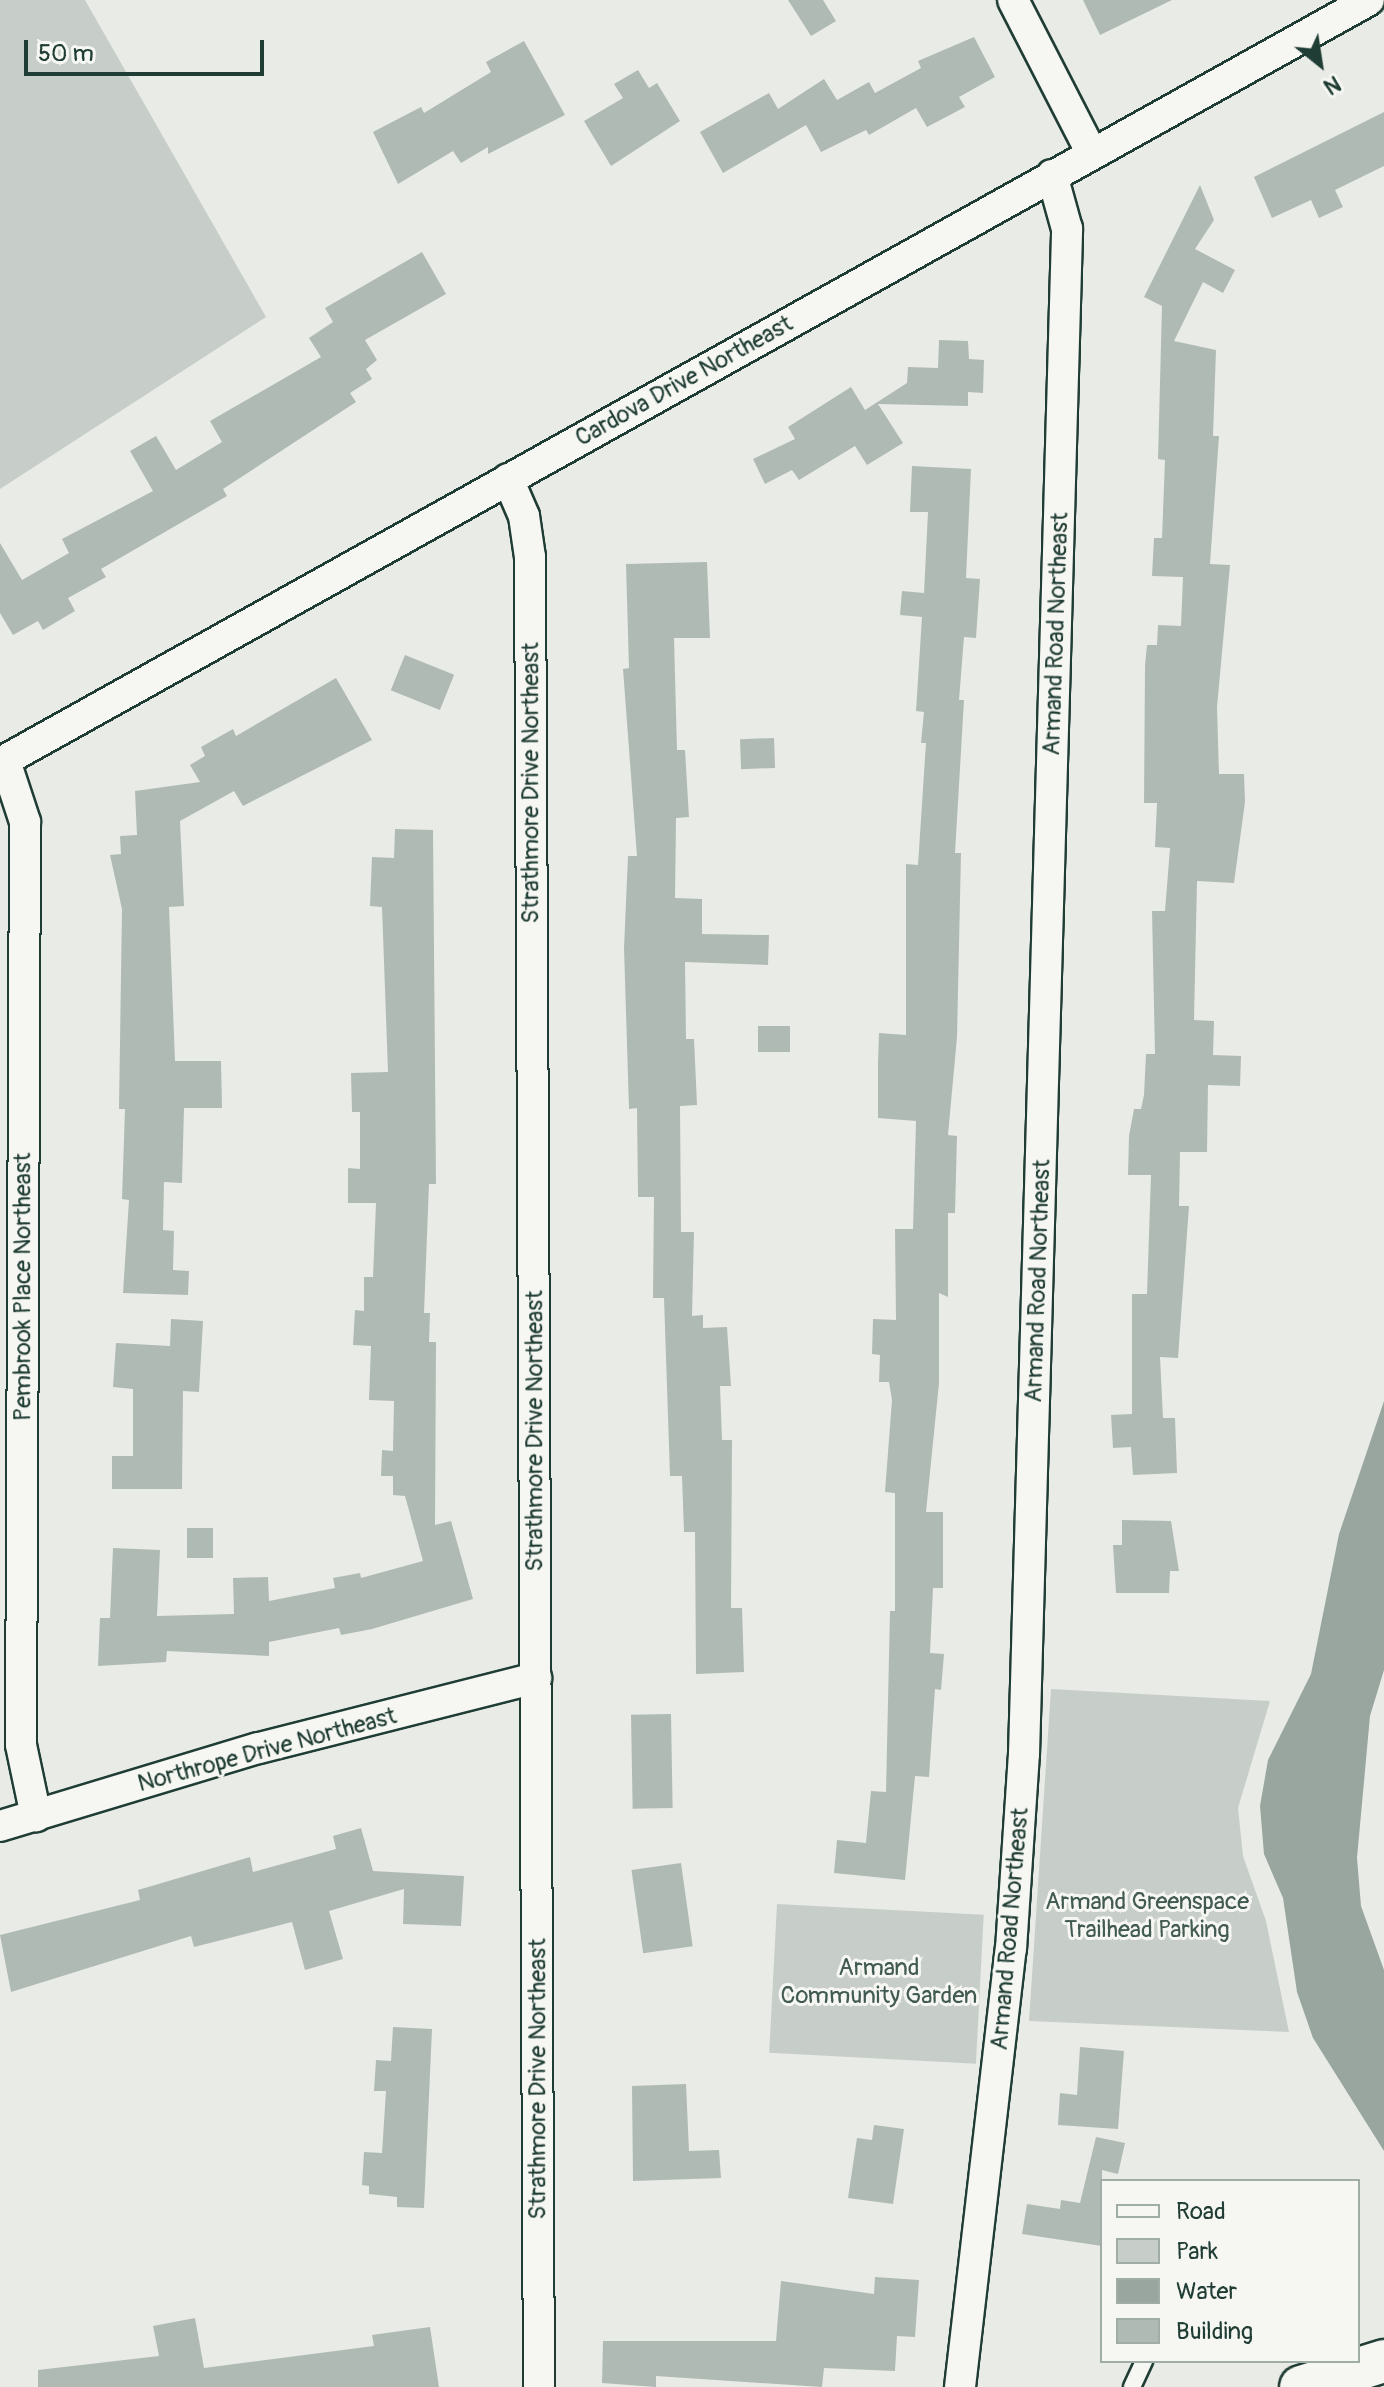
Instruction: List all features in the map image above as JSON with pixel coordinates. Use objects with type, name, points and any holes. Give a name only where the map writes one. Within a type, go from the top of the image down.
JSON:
[{"type":"main road","points":[[1301,2387],[1384,2361]]},
{"type":"street","points":[[1013,0],[1092,154]]},
{"type":"street","name":"Cardova Drive Northeast","points":[[2,762],[1369,0]]},
{"type":"street","name":"Armand Road Northeast","points":[[960,2387],[1011,1949],[1024,1754],[1067,229],[1052,175]]},
{"type":"street","name":"Strathmore Drive Northeast","points":[[508,479],[524,516],[530,557],[539,2387]]},
{"type":"street","name":"Pembrook Place Northeast","points":[[2,762],[25,822],[21,1745],[36,1816]]},
{"type":"street","name":"Northrope Drive Northeast","points":[[0,1826],[259,1748],[536,1678]]},
{"type":"lane","points":[[1132,2387],[1143,2363]]},
{"type":"green space","points":[[0,0],[85,0],[266,317],[0,489]]},
{"type":"green space","name":"Armand Greenspace Trailhead Parking","points":[[1051,1689],[1270,1701],[1238,1808],[1243,1856],[1266,1921],[1289,2032],[1029,2021]]},
{"type":"green space","name":"Armand Community Garden","points":[[777,1904],[984,1915],[976,2064],[769,2053]]},
{"type":"water","points":[[1384,1401],[1384,1670],[1370,1716],[1357,1858],[1361,1906],[1384,1970],[1384,2151],[1313,2038],[1297,1992],[1283,1898],[1264,1854],[1260,1806],[1268,1760],[1311,1674],[1339,1534]]},
{"type":"building","points":[[788,0],[823,0],[836,21],[811,36]]},
{"type":"building","points":[[1083,0],[1172,0],[1100,35]]},
{"type":"building","points":[[974,37],[995,77],[959,97],[965,107],[927,127],[916,108],[869,135],[866,130],[821,152],[806,125],[723,173],[700,132],[769,93],[778,109],[824,79],[837,100],[869,82],[875,93],[921,68],[918,61]]},
{"type":"building","points":[[524,41],[565,115],[488,154],[488,147],[461,163],[453,151],[398,184],[373,132],[421,107],[424,113],[491,72],[486,62]]},
{"type":"building","points":[[638,70],[649,88],[657,83],[680,121],[611,166],[584,121],[623,98],[614,84]]},
{"type":"building","points":[[1384,112],[1384,166],[1335,190],[1343,207],[1319,218],[1311,200],[1272,218],[1254,177]]},
{"type":"building","points":[[1200,185],[1214,220],[1195,249],[1235,270],[1223,293],[1203,282],[1174,341],[1216,350],[1213,436],[1219,436],[1210,564],[1230,565],[1217,707],[1219,774],[1244,774],[1245,802],[1234,883],[1197,881],[1194,1020],[1214,1021],[1213,1055],[1241,1056],[1240,1086],[1208,1085],[1207,1152],[1180,1152],[1179,1206],[1189,1206],[1178,1358],[1160,1357],[1163,1418],[1175,1418],[1177,1473],[1133,1475],[1131,1447],[1113,1448],[1111,1415],[1132,1414],[1132,1294],[1147,1294],[1151,1175],[1128,1175],[1129,1136],[1134,1109],[1141,1109],[1144,1095],[1146,1054],[1155,1054],[1152,911],[1165,911],[1170,848],[1155,847],[1157,803],[1144,803],[1145,666],[1147,645],[1157,645],[1158,625],[1181,626],[1183,577],[1152,576],[1154,538],[1162,538],[1165,460],[1158,459],[1162,306],[1144,297]]},
{"type":"building","points":[[422,252],[446,294],[365,340],[377,360],[366,369],[372,379],[350,393],[356,402],[223,489],[227,496],[101,569],[106,577],[68,598],[75,611],[43,630],[38,621],[13,635],[0,613],[0,543],[22,580],[69,553],[62,539],[153,491],[130,451],[156,436],[176,470],[222,442],[210,421],[321,357],[309,338],[333,322],[325,308]]},
{"type":"building","points":[[939,340],[968,341],[969,359],[984,360],[983,393],[968,392],[968,406],[878,404],[903,443],[867,465],[855,446],[799,480],[792,470],[765,484],[753,459],[795,439],[788,427],[851,387],[865,410],[907,383],[908,367],[938,368]]},
{"type":"building","points":[[912,466],[971,469],[966,578],[980,579],[976,638],[964,637],[959,700],[964,700],[955,853],[961,853],[957,1037],[948,1135],[957,1136],[955,1213],[948,1213],[948,1297],[939,1293],[939,1383],[926,1512],[943,1512],[943,1588],[933,1588],[930,1653],[944,1654],[941,1690],[935,1689],[929,1777],[915,1776],[905,1880],[834,1873],[837,1840],[866,1843],[871,1791],[886,1792],[890,1611],[895,1611],[895,1493],[885,1492],[892,1400],[889,1382],[879,1382],[880,1355],[872,1354],[873,1319],[896,1320],[895,1229],[913,1229],[916,1121],[878,1118],[879,1033],[906,1035],[906,864],[918,865],[926,743],[921,743],[924,712],[916,711],[922,617],[900,615],[902,591],[924,593],[928,512],[910,512]]},
{"type":"building","points":[[707,562],[710,638],[674,638],[677,750],[685,750],[689,817],[676,818],[675,898],[702,899],[702,934],[769,935],[768,965],[685,962],[686,1039],[694,1039],[697,1105],[680,1106],[681,1232],[694,1232],[692,1316],[703,1315],[703,1328],[727,1327],[731,1386],[720,1386],[722,1440],[732,1440],[731,1608],[742,1608],[744,1672],[696,1674],[695,1532],[684,1532],[682,1476],[670,1476],[664,1298],[653,1298],[654,1197],[638,1197],[637,1108],[629,1109],[624,948],[628,856],[637,856],[623,669],[629,668],[626,564]]},
{"type":"building","points":[[405,655],[454,675],[440,710],[391,690]]},
{"type":"building","points":[[336,678],[372,740],[243,806],[234,791],[180,821],[184,906],[169,907],[175,1061],[221,1061],[222,1108],[184,1108],[182,1183],[164,1182],[163,1230],[174,1231],[173,1270],[189,1271],[188,1295],[123,1293],[129,1200],[122,1199],[125,1109],[119,1109],[122,909],[110,855],[121,854],[120,836],[137,835],[135,791],[200,782],[190,765],[205,756],[201,747],[233,729],[236,736]]},
{"type":"building","points":[[774,738],[775,768],[741,769],[740,739]]},
{"type":"building","points":[[395,829],[433,830],[436,1184],[429,1184],[424,1313],[430,1313],[429,1342],[436,1342],[435,1525],[451,1521],[473,1599],[372,1629],[341,1635],[339,1628],[269,1642],[269,1656],[167,1651],[166,1662],[98,1666],[100,1618],[110,1618],[113,1548],[160,1550],[157,1616],[234,1614],[233,1578],[268,1577],[269,1601],[335,1588],[333,1578],[360,1573],[361,1578],[423,1561],[405,1496],[393,1495],[393,1476],[381,1476],[382,1450],[393,1451],[394,1401],[369,1400],[371,1346],[353,1345],[355,1310],[364,1311],[364,1277],[373,1277],[376,1203],[348,1203],[348,1168],[360,1169],[360,1112],[352,1112],[351,1073],[388,1072],[382,907],[370,906],[372,857],[394,858]]},
{"type":"building","points":[[758,1026],[790,1026],[790,1052],[758,1052]]},
{"type":"building","points":[[171,1319],[203,1321],[199,1392],[183,1391],[182,1489],[112,1489],[112,1456],[133,1456],[133,1389],[113,1387],[116,1343],[170,1346]]},
{"type":"building","points":[[1122,1520],[1171,1521],[1179,1571],[1170,1571],[1169,1593],[1116,1593],[1113,1545],[1122,1545]]},
{"type":"building","points":[[187,1528],[213,1528],[213,1558],[187,1558]]},
{"type":"building","points":[[671,1714],[673,1808],[633,1809],[631,1715]]},
{"type":"building","points":[[361,1828],[373,1871],[464,1876],[461,1926],[403,1924],[404,1889],[329,1911],[343,1959],[305,1970],[292,1922],[194,1947],[191,1936],[11,1992],[0,1935],[140,1900],[138,1890],[250,1857],[253,1872],[336,1849],[333,1836]]},
{"type":"building","points":[[681,1863],[693,1946],[643,1953],[631,1870]]},
{"type":"building","points":[[393,2027],[432,2029],[424,2208],[397,2207],[397,2197],[369,2194],[369,2186],[362,2185],[364,2152],[382,2153],[386,2091],[374,2091],[376,2060],[391,2061]]},
{"type":"building","points":[[1080,2047],[1124,2051],[1118,2129],[1058,2125],[1060,2093],[1077,2095]]},
{"type":"building","points":[[686,2084],[689,2151],[719,2150],[721,2178],[633,2181],[632,2086]]},
{"type":"building","points":[[874,2125],[904,2129],[893,2204],[848,2198],[857,2138],[872,2140]]},
{"type":"building","points":[[1096,2137],[1125,2143],[1118,2174],[1102,2170],[1100,2246],[1022,2234],[1027,2204],[1060,2209],[1061,2200],[1080,2203]]},
{"type":"building","points":[[875,2277],[919,2280],[915,2337],[897,2336],[895,2371],[824,2368],[822,2387],[656,2376],[656,2387],[602,2383],[603,2341],[776,2341],[781,2281],[874,2294]]},
{"type":"building","points":[[195,2318],[204,2368],[374,2346],[372,2335],[430,2327],[439,2387],[38,2387],[38,2370],[159,2356],[153,2326]]}]
